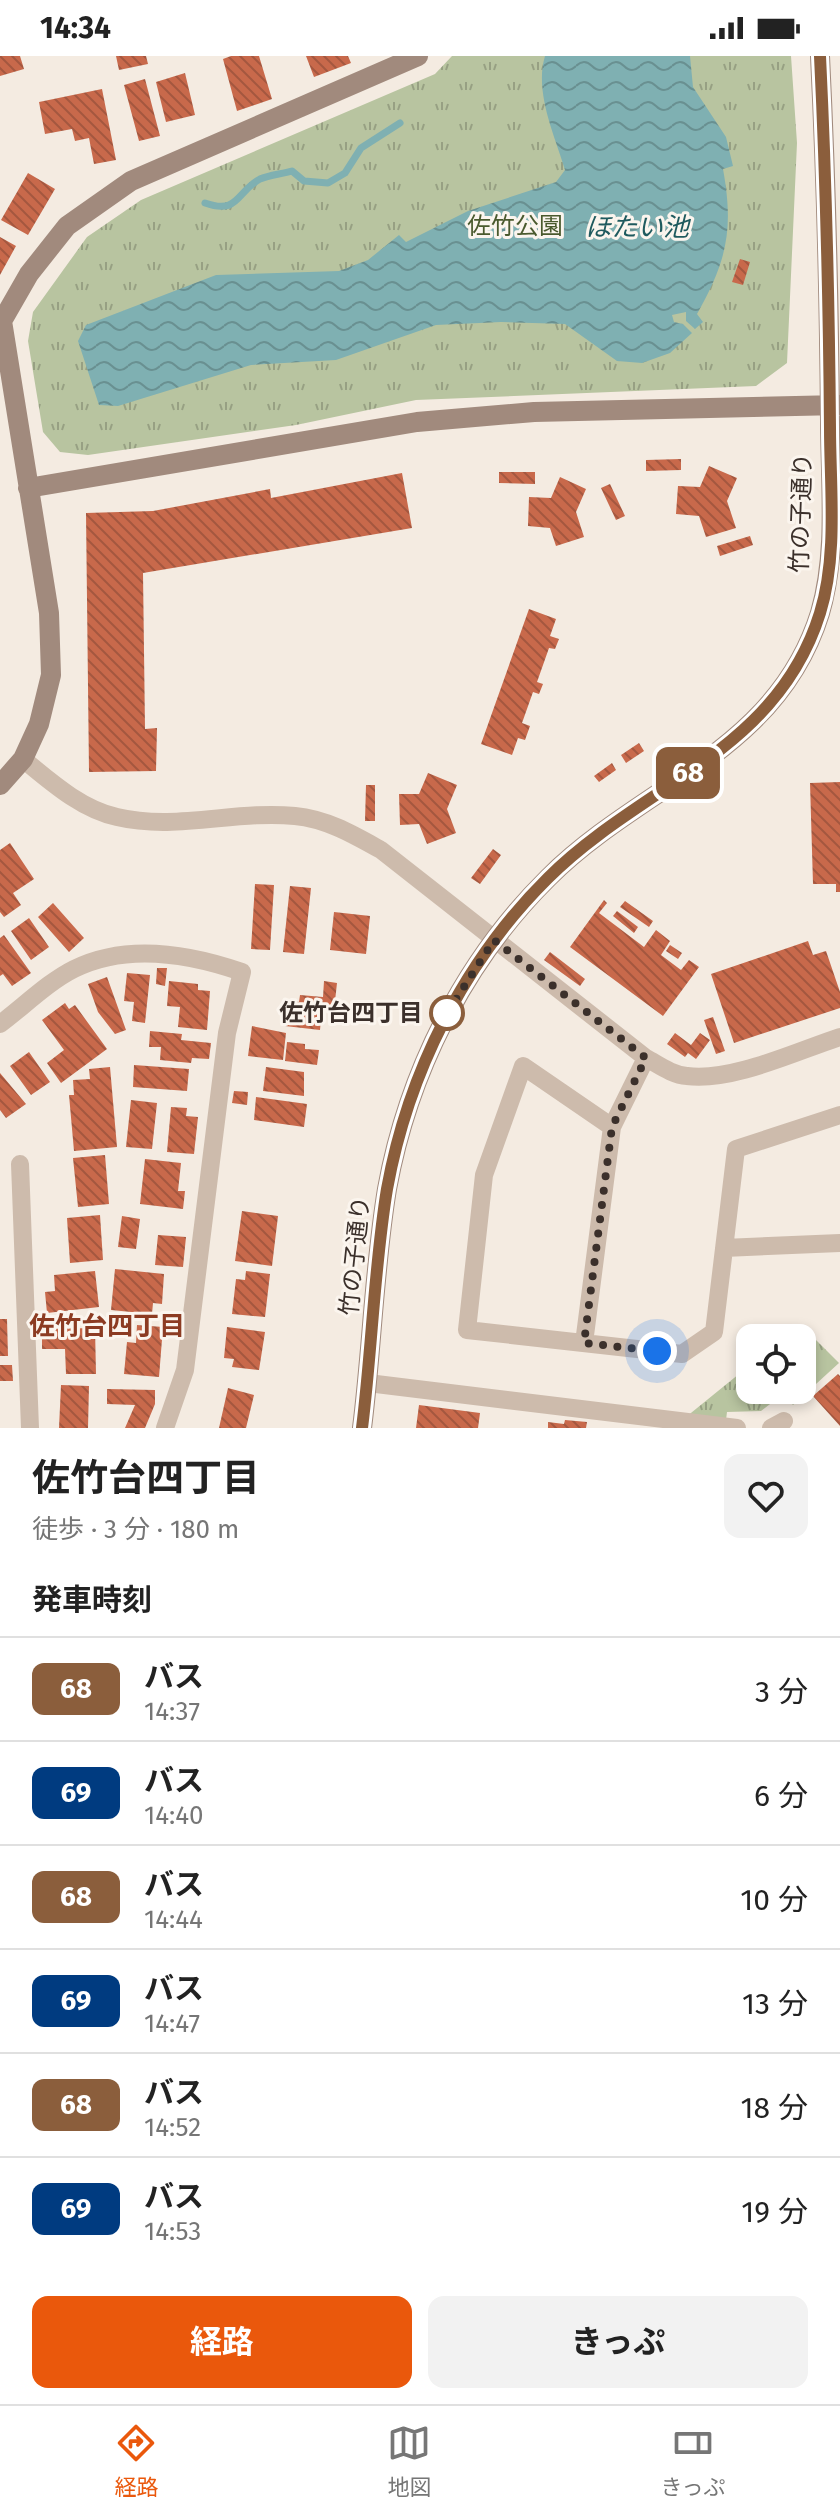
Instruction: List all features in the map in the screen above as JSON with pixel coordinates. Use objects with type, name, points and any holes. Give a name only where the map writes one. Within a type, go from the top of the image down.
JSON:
[{"type":"street","points":[[0,785],[23,759],[39,724],[51,675],[49,613],[1,321],[29,274],[67,226],[131,181],[418,56]]},
{"type":"street","name":"竹の子通り","points":[[362,1428],[387,1189],[412,1093],[444,1018],[494,940],[549,877],[613,824],[737,739],[785,688],[820,612],[831,540],[835,405],[820,56]]},
{"type":"street","points":[[28,488],[417,422],[534,412],[835,405]]},
{"type":"street","points":[[23,759],[70,796],[114,817],[156,823],[243,815],[297,816],[341,828],[381,850],[646,1058],[674,1073],[702,1075],[734,1071],[840,1037]]},
{"type":"street","points":[[0,1024],[74,969],[131,953],[201,958],[242,972],[227,1033],[185,1370],[165,1428]]},
{"type":"street","points":[[584,1343],[612,1127],[646,1058]]},
{"type":"street","points":[[612,1127],[523,1066],[484,1175],[467,1330],[682,1354],[714,1332],[736,1149],[840,1115]]},
{"type":"street","points":[[20,1164],[30,1428]]},
{"type":"street","points":[[724,1248],[840,1243]]},
{"type":"street","points":[[368,1383],[737,1428]]},
{"type":"green space","name":"佐竹公園","points":[[452,56],[791,56],[797,143],[787,363],[756,386],[416,400],[296,425],[88,455],[60,452],[43,432],[28,341],[33,312],[87,237],[141,200],[435,74]]},
{"type":"green space","points":[[816,1340],[839,1363],[816,1384]]},
{"type":"green space","points":[[736,1376],[736,1404],[770,1404],[761,1411],[727,1412],[726,1420],[686,1417]]},
{"type":"water","name":"ほたい池","points":[[545,56],[690,56],[693,87],[726,137],[733,166],[723,169],[728,227],[721,261],[697,314],[703,322],[695,329],[686,321],[686,312],[672,315],[674,322],[683,324],[692,333],[670,353],[642,363],[617,361],[565,324],[501,322],[436,325],[336,360],[251,365],[118,406],[99,405],[78,341],[86,325],[216,275],[339,271],[368,260],[399,235],[406,242],[468,211],[556,182],[565,170],[544,99],[542,70]]},
{"type":"building","points":[[0,56],[20,56],[24,69],[0,76]]},
{"type":"building","points":[[116,56],[146,56],[148,64],[119,70]]},
{"type":"building","points":[[259,56],[272,99],[237,111],[223,59]]},
{"type":"building","points":[[306,56],[348,56],[351,63],[314,77]]},
{"type":"building","points":[[185,73],[195,115],[166,122],[156,82]]},
{"type":"building","points":[[145,79],[160,136],[139,141],[124,85]]},
{"type":"building","points":[[102,89],[116,160],[94,164],[89,138],[75,141],[72,129],[45,134],[39,102]]},
{"type":"building","points":[[28,173],[55,189],[28,235],[1,220]]},
{"type":"building","points":[[0,237],[16,246],[0,275]]},
{"type":"building","points":[[740,259],[750,262],[743,285],[732,282]]},
{"type":"building","points":[[681,459],[681,470],[646,471],[646,460]]},
{"type":"building","points":[[709,466],[737,478],[727,501],[736,528],[706,537],[699,516],[676,514],[678,486],[700,487]]},
{"type":"building","points":[[499,472],[535,472],[535,484],[499,483]]},
{"type":"building","points":[[402,473],[412,528],[143,573],[145,729],[157,728],[156,771],[89,772],[86,513],[153,511],[270,489],[271,498]]},
{"type":"building","points":[[560,477],[586,489],[576,512],[584,537],[556,546],[550,528],[528,526],[529,497],[551,498]]},
{"type":"building","points":[[610,484],[625,516],[616,520],[601,488]]},
{"type":"building","points":[[750,536],[753,545],[720,556],[717,546]]},
{"type":"building","points":[[529,609],[556,619],[550,636],[559,639],[555,649],[549,648],[537,682],[543,684],[539,694],[533,692],[522,723],[530,726],[525,740],[518,738],[512,755],[481,744]]},
{"type":"building","points":[[639,743],[644,751],[626,763],[621,755]]},
{"type":"building","points":[[612,763],[616,770],[599,782],[594,776]]},
{"type":"building","points":[[428,773],[457,785],[447,809],[456,833],[427,844],[419,824],[400,825],[399,794],[419,794]]},
{"type":"building","points":[[840,782],[840,892],[836,892],[836,884],[813,884],[810,783]]},
{"type":"building","points":[[366,785],[375,785],[375,821],[365,821]]},
{"type":"building","points":[[10,843],[34,879],[13,893],[21,905],[4,917],[0,912],[0,850]]},
{"type":"building","points":[[493,849],[501,855],[480,884],[471,878]]},
{"type":"building","points":[[255,884],[274,885],[270,950],[251,949]]},
{"type":"building","points":[[290,886],[311,888],[304,954],[283,952]]},
{"type":"building","points":[[604,900],[607,903],[599,913],[644,947],[656,930],[670,941],[661,955],[681,970],[689,960],[699,967],[663,1016],[570,947]]},
{"type":"building","points":[[625,901],[653,921],[649,927],[620,907]]},
{"type":"building","points":[[53,903],[84,938],[69,952],[38,917]]},
{"type":"building","points":[[617,911],[638,927],[634,933],[613,916]]},
{"type":"building","points":[[334,912],[370,916],[366,954],[330,950]]},
{"type":"building","points":[[29,918],[49,947],[31,960],[11,931]]},
{"type":"building","points":[[4,935],[31,973],[12,986],[3,974],[0,976],[0,938]]},
{"type":"building","points":[[808,941],[813,955],[826,951],[840,992],[840,1008],[734,1043],[711,974]]},
{"type":"building","points":[[670,945],[682,953],[678,959],[666,951]]},
{"type":"building","points":[[550,952],[585,979],[580,986],[544,960]]},
{"type":"building","points":[[157,968],[167,968],[165,986],[156,984]]},
{"type":"building","points":[[127,973],[150,975],[145,1023],[132,1021],[134,1002],[124,1001]]},
{"type":"building","points":[[107,977],[126,1030],[115,1034],[98,1012],[88,984]]},
{"type":"building","points":[[169,981],[198,984],[198,990],[210,991],[207,1030],[178,1027],[180,1007],[167,1006]]},
{"type":"building","points":[[324,981],[337,983],[334,1010],[322,1009],[320,1030],[285,1026],[287,1009],[292,1010],[293,1001],[299,1002],[300,995],[323,997]]},
{"type":"building","points":[[65,1003],[69,1009],[75,1005],[107,1049],[61,1083],[47,1063],[64,1050],[42,1020]]},
{"type":"building","points":[[713,1017],[725,1051],[716,1054],[704,1020]]},
{"type":"building","points":[[252,1026],[286,1033],[283,1060],[248,1056]]},
{"type":"building","points":[[150,1031],[182,1034],[181,1040],[211,1043],[209,1059],[192,1058],[191,1063],[160,1060],[161,1047],[149,1047]]},
{"type":"building","points":[[675,1033],[691,1045],[700,1033],[710,1040],[696,1059],[688,1053],[685,1057],[667,1044]]},
{"type":"building","points":[[287,1042],[305,1044],[305,1049],[319,1050],[317,1065],[285,1061]]},
{"type":"building","points":[[29,1052],[50,1082],[31,1095],[10,1066]]},
{"type":"building","points":[[134,1065],[189,1069],[187,1091],[133,1087]]},
{"type":"building","points":[[110,1067],[117,1147],[74,1151],[69,1095],[74,1095],[73,1080],[90,1079],[89,1069]]},
{"type":"building","points":[[266,1067],[304,1072],[304,1096],[263,1091]]},
{"type":"building","points":[[0,1073],[26,1104],[6,1118],[0,1110]]},
{"type":"building","points":[[234,1091],[248,1092],[247,1105],[232,1103]]},
{"type":"building","points":[[256,1097],[307,1104],[304,1127],[254,1120]]},
{"type":"building","points":[[131,1100],[157,1103],[152,1149],[126,1147]]},
{"type":"building","points":[[171,1107],[187,1108],[186,1116],[198,1117],[194,1154],[167,1152]]},
{"type":"building","points":[[105,1155],[109,1204],[78,1207],[73,1158]]},
{"type":"building","points":[[145,1159],[181,1163],[178,1191],[185,1191],[183,1209],[140,1204]]},
{"type":"building","points":[[242,1211],[278,1216],[272,1266],[235,1261]]},
{"type":"building","points":[[100,1215],[103,1260],[70,1263],[67,1218]]},
{"type":"building","points":[[122,1216],[140,1219],[136,1249],[118,1247]]},
{"type":"building","points":[[158,1235],[186,1237],[183,1267],[155,1265]]},
{"type":"building","points":[[115,1269],[164,1274],[162,1304],[153,1303],[152,1314],[111,1310]]},
{"type":"building","points":[[95,1271],[99,1307],[47,1313],[45,1292],[55,1291],[54,1275]]},
{"type":"building","points":[[246,1271],[270,1274],[265,1317],[232,1314],[236,1279],[245,1280]]},
{"type":"building","points":[[0,1319],[7,1319],[8,1356],[0,1356]]},
{"type":"building","points":[[137,1325],[163,1327],[159,1377],[124,1374],[127,1342],[136,1343]]},
{"type":"building","points":[[227,1327],[265,1332],[259,1370],[232,1367],[234,1359],[224,1358]]},
{"type":"building","points":[[95,1328],[96,1374],[66,1374],[65,1349],[42,1349],[42,1329]]},
{"type":"building","points":[[0,1365],[12,1365],[13,1381],[0,1381]]},
{"type":"building","points":[[838,1374],[840,1376],[840,1426],[816,1399],[816,1393]]},
{"type":"building","points":[[61,1385],[89,1386],[88,1428],[59,1428]]},
{"type":"building","points":[[228,1388],[254,1395],[246,1428],[219,1428]]},
{"type":"building","points":[[107,1389],[155,1390],[155,1404],[145,1428],[125,1428],[135,1405],[107,1404]]},
{"type":"building","points":[[419,1405],[480,1413],[478,1428],[416,1428]]},
{"type":"building","points":[[565,1420],[587,1422],[586,1428],[548,1428],[548,1422],[564,1424]]},
{"type":"waterway","points":[[205,203],[216,206],[231,204],[260,179],[292,171],[304,181],[328,183],[345,173],[361,148],[400,123]]},
{"type":"bus line","name":"68","points":[[362,1428],[387,1189],[412,1093],[444,1018],[494,940],[549,877],[613,824],[737,739],[785,688],[820,612],[831,540],[830,282],[820,56]]},
{"type":"place","name":"佐竹台四丁目","points":[[447,1013]]},
{"type":"district","name":"佐竹台四丁目","points":[[107,1326]]},
{"type":"route","points":[[447,1013],[444,1018],[494,940],[646,1058],[612,1127],[584,1343],[657,1351]]}]
